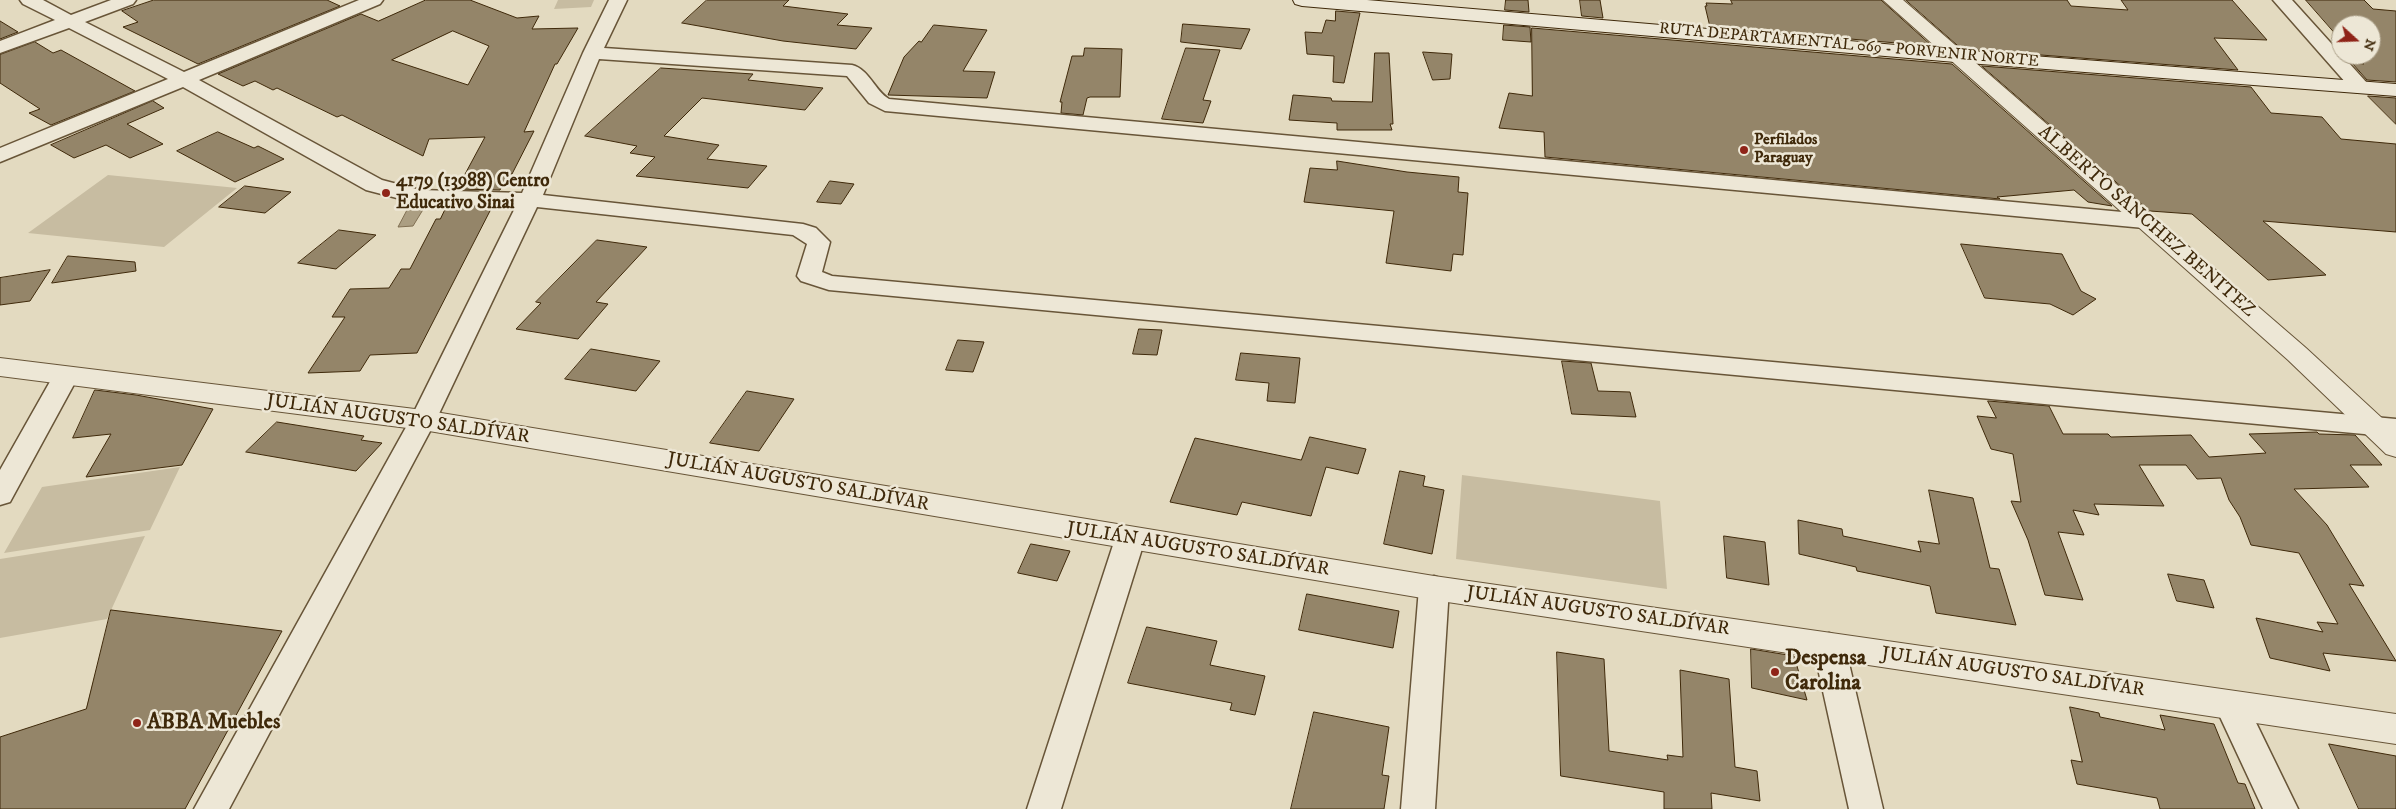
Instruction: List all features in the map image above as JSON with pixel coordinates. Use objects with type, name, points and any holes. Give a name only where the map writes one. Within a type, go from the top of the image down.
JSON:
[{"type":"street","points":[[29,0],[183,79],[374,185],[420,197],[530,200],[795,229],[808,233],[819,242],[808,276],[829,283],[2384,426]]},
{"type":"street","points":[[0,47],[127,0]]},
{"type":"street","points":[[0,156],[374,0]]},
{"type":"street","points":[[211,809],[422,420],[530,200],[592,53],[618,0]]},
{"type":"street","name":"RUTA DEPARTAMENTAL 069 - PORVENIR NORTE","points":[[1302,0],[1955,56],[2396,90]]},
{"type":"street","name":"ALBERTO SANCHEZ BENITEZ","points":[[1892,0],[2297,354],[2384,426],[2396,447]]},
{"type":"street","points":[[2282,0],[2360,87]]},
{"type":"street","points":[[592,53],[852,72],[862,80],[878,102],[885,105],[2144,221]]},
{"type":"street","name":"JULIÁN AUGUSTO SALDÍVAR","points":[[0,367],[422,420],[1434,588],[2396,729]]},
{"type":"street","points":[[0,495],[64,376]]},
{"type":"street","points":[[1044,809],[1130,539]]},
{"type":"street","points":[[1418,809],[1434,588]]},
{"type":"street","points":[[1829,646],[1866,809]]},
{"type":"street","points":[[2231,706],[2281,809]]},
{"type":"shaded area","points":[[558,0],[594,0],[591,7],[554,9]]},
{"type":"shaded area","points":[[108,175],[237,188],[164,247],[28,233]]},
{"type":"shaded area","points":[[424,208],[413,226],[398,227],[407,210]]},
{"type":"shaded area","points":[[180,467],[150,530],[4,553],[42,487]]},
{"type":"shaded area","points":[[1462,475],[1660,501],[1667,589],[1456,559]]},
{"type":"shaded area","points":[[145,536],[107,619],[0,638],[0,559]]},
{"type":"building","points":[[154,0],[327,0],[340,6],[198,64],[123,27],[138,22],[122,11]]},
{"type":"building","points":[[426,0],[470,0],[517,18],[539,16],[532,29],[578,28],[557,64],[555,64],[524,132],[534,131],[512,174],[508,174],[500,190],[457,189],[485,137],[429,139],[423,156],[342,115],[337,117],[277,88],[273,90],[255,81],[243,86],[218,74],[361,14],[378,21]],"holes":[[[453,31],[489,46],[468,85],[392,60]]]},
{"type":"building","points":[[707,0],[789,0],[783,6],[848,14],[837,25],[872,28],[856,49],[783,41],[682,23]]},
{"type":"building","points":[[1506,0],[1528,0],[1529,12],[1505,10]]},
{"type":"building","points":[[1580,0],[1600,0],[1603,18],[1582,16]]},
{"type":"building","points":[[1731,0],[1881,0],[1932,46],[1710,27],[1706,3],[1732,4]]},
{"type":"building","points":[[1906,0],[2067,0],[2071,6],[2128,10],[2121,0],[2232,0],[2267,40],[2214,38],[2238,70],[1962,49]]},
{"type":"building","points":[[2306,0],[2364,0],[2373,9],[2396,11],[2396,82],[2367,80],[2354,65],[2381,65],[2381,15],[2331,15],[2331,29]]},
{"type":"building","points":[[1336,11],[1360,13],[1344,83],[1333,82],[1334,56],[1307,54],[1305,32],[1322,33],[1326,20],[1335,21]]},
{"type":"building","points":[[0,21],[18,32],[0,39]]},
{"type":"building","points":[[1183,24],[1250,29],[1241,49],[1181,42]]},
{"type":"building","points":[[934,25],[987,30],[963,71],[995,72],[987,98],[888,95],[904,57],[919,41],[921,42]]},
{"type":"building","points":[[1504,25],[1530,27],[1531,42],[1503,40]]},
{"type":"building","points":[[1532,28],[1952,64],[2112,206],[2088,202],[2074,190],[1997,197],[2000,199],[1545,157],[1544,132],[1499,128],[1509,93],[1532,96]]},
{"type":"building","points":[[35,42],[53,53],[61,50],[135,91],[51,125],[29,113],[40,109],[0,83],[0,55]]},
{"type":"building","points":[[1085,48],[1122,49],[1120,97],[1090,97],[1087,98],[1083,115],[1061,113],[1062,102],[1060,102],[1072,56],[1083,56]]},
{"type":"building","points":[[1186,48],[1220,50],[1203,100],[1211,101],[1203,123],[1162,119]]},
{"type":"building","points":[[1423,52],[1452,54],[1450,79],[1433,80]]},
{"type":"building","points":[[1375,53],[1389,53],[1393,124],[1390,124],[1392,130],[1337,130],[1337,123],[1289,120],[1293,95],[1331,98],[1332,101],[1372,102]]},
{"type":"building","points":[[1982,66],[2251,87],[2271,113],[2322,117],[2341,139],[2396,144],[2396,232],[2263,221],[2326,275],[2268,280],[2192,214],[2150,211]]},
{"type":"building","points":[[661,68],[753,74],[748,80],[823,88],[805,110],[702,98],[664,136],[719,145],[707,159],[767,166],[748,188],[636,176],[655,157],[630,153],[637,146],[585,136]]},
{"type":"building","points":[[2368,96],[2396,98],[2396,124]]},
{"type":"building","points":[[153,101],[164,108],[127,124],[163,144],[130,158],[106,145],[74,158],[51,145]]},
{"type":"building","points":[[218,132],[254,148],[258,146],[284,159],[235,182],[177,151]]},
{"type":"building","points":[[1337,161],[1407,172],[1459,177],[1458,192],[1468,193],[1463,255],[1453,254],[1451,271],[1386,263],[1394,211],[1304,202],[1310,168],[1337,170]]},
{"type":"building","points":[[830,181],[854,184],[841,204],[817,202]]},
{"type":"building","points":[[245,186],[291,192],[265,213],[219,207]]},
{"type":"building","points":[[447,206],[492,207],[417,353],[370,355],[360,371],[308,373],[345,317],[332,317],[350,289],[389,288],[401,269],[410,269],[436,219],[440,219]]},
{"type":"building","points":[[339,230],[376,235],[336,269],[298,263]]},
{"type":"building","points":[[597,240],[647,247],[596,302],[608,304],[578,339],[516,329],[541,303],[536,302]]},
{"type":"building","points":[[1961,244],[2062,254],[2081,291],[2096,299],[2073,315],[2050,304],[1985,298]]},
{"type":"building","points":[[68,256],[135,262],[136,271],[52,283]]},
{"type":"building","points":[[50,270],[30,301],[0,305],[0,278]]},
{"type":"building","points":[[1139,329],[1162,330],[1157,355],[1133,354]]},
{"type":"building","points":[[958,340],[984,342],[973,372],[946,370]]},
{"type":"building","points":[[591,349],[660,361],[636,391],[565,379]]},
{"type":"building","points":[[1241,353],[1300,358],[1295,403],[1267,401],[1269,383],[1236,380]]},
{"type":"building","points":[[1562,361],[1591,363],[1598,391],[1630,392],[1636,417],[1572,414]]},
{"type":"building","points":[[95,390],[136,395],[213,409],[182,465],[86,477],[111,434],[73,438]]},
{"type":"building","points":[[747,391],[794,399],[759,451],[710,443]]},
{"type":"building","points":[[1988,401],[2049,406],[2063,434],[2108,434],[2111,437],[2191,435],[2209,457],[2266,453],[2249,434],[2317,432],[2319,434],[2355,435],[2382,465],[2350,465],[2369,487],[2294,489],[2327,525],[2364,586],[2349,584],[2396,661],[2323,653],[2330,671],[2270,658],[2256,618],[2323,632],[2317,622],[2338,624],[2299,553],[2251,545],[2240,517],[2229,500],[2221,478],[2197,479],[2186,465],[2139,465],[2164,506],[2094,504],[2099,515],[2073,510],[2084,535],[2058,532],[2083,600],[2045,595],[2028,540],[2011,501],[2021,502],[2013,454],[1991,449],[1977,416],[1996,418]]},
{"type":"building","points":[[277,422],[364,436],[361,440],[382,443],[356,471],[246,452]]},
{"type":"building","points":[[1310,437],[1366,449],[1358,474],[1326,467],[1311,516],[1242,502],[1237,515],[1170,502],[1195,438],[1301,460]]},
{"type":"building","points":[[1400,471],[1425,476],[1423,486],[1444,490],[1432,554],[1384,544]]},
{"type":"building","points":[[1929,490],[1973,498],[1990,568],[1999,569],[2016,625],[1936,613],[1930,586],[1857,571],[1856,567],[1799,554],[1798,520],[1842,529],[1843,536],[1921,552],[1918,541],[1939,544]]},
{"type":"building","points":[[1724,536],[1765,542],[1769,585],[1727,578]]},
{"type":"building","points":[[1031,544],[1070,551],[1057,581],[1018,573]]},
{"type":"building","points":[[2168,574],[2204,580],[2214,608],[2177,601]]},
{"type":"building","points":[[1307,594],[1399,611],[1393,648],[1299,630]]},
{"type":"building","name":"ABBA Muebles","points":[[111,610],[282,631],[185,809],[0,809],[0,737],[86,709]]},
{"type":"building","points":[[1147,627],[1217,641],[1210,665],[1265,676],[1255,715],[1230,710],[1232,703],[1128,683]]},
{"type":"building","name":"Despensa Carolina","points":[[1751,649],[1794,656],[1807,700],[1752,688]]},
{"type":"building","points":[[1557,652],[1604,659],[1609,751],[1668,760],[1667,755],[1683,757],[1680,670],[1729,679],[1735,767],[1757,771],[1760,801],[1711,793],[1712,809],[1664,809],[1664,792],[1561,776]]},
{"type":"building","points":[[2070,707],[2099,713],[2100,717],[2165,730],[2160,715],[2214,724],[2238,783],[2245,784],[2255,809],[2160,809],[2157,798],[2077,784],[2071,760],[2082,762]]},
{"type":"building","points":[[1314,712],[1389,727],[1382,775],[1389,776],[1384,809],[1291,809]]},
{"type":"building","points":[[2329,744],[2396,756],[2396,809],[2359,809]]},
{"type":"place","name":"Perfilados Paraguay","points":[[1744,150]]},
{"type":"place","name":"4179 (13988) Centro Educativo Sinai","points":[[386,193]]},
{"type":"place","name":"Despensa Carolina","points":[[1775,672]]},
{"type":"place","name":"ABBA Muebles","points":[[137,723]]}]
